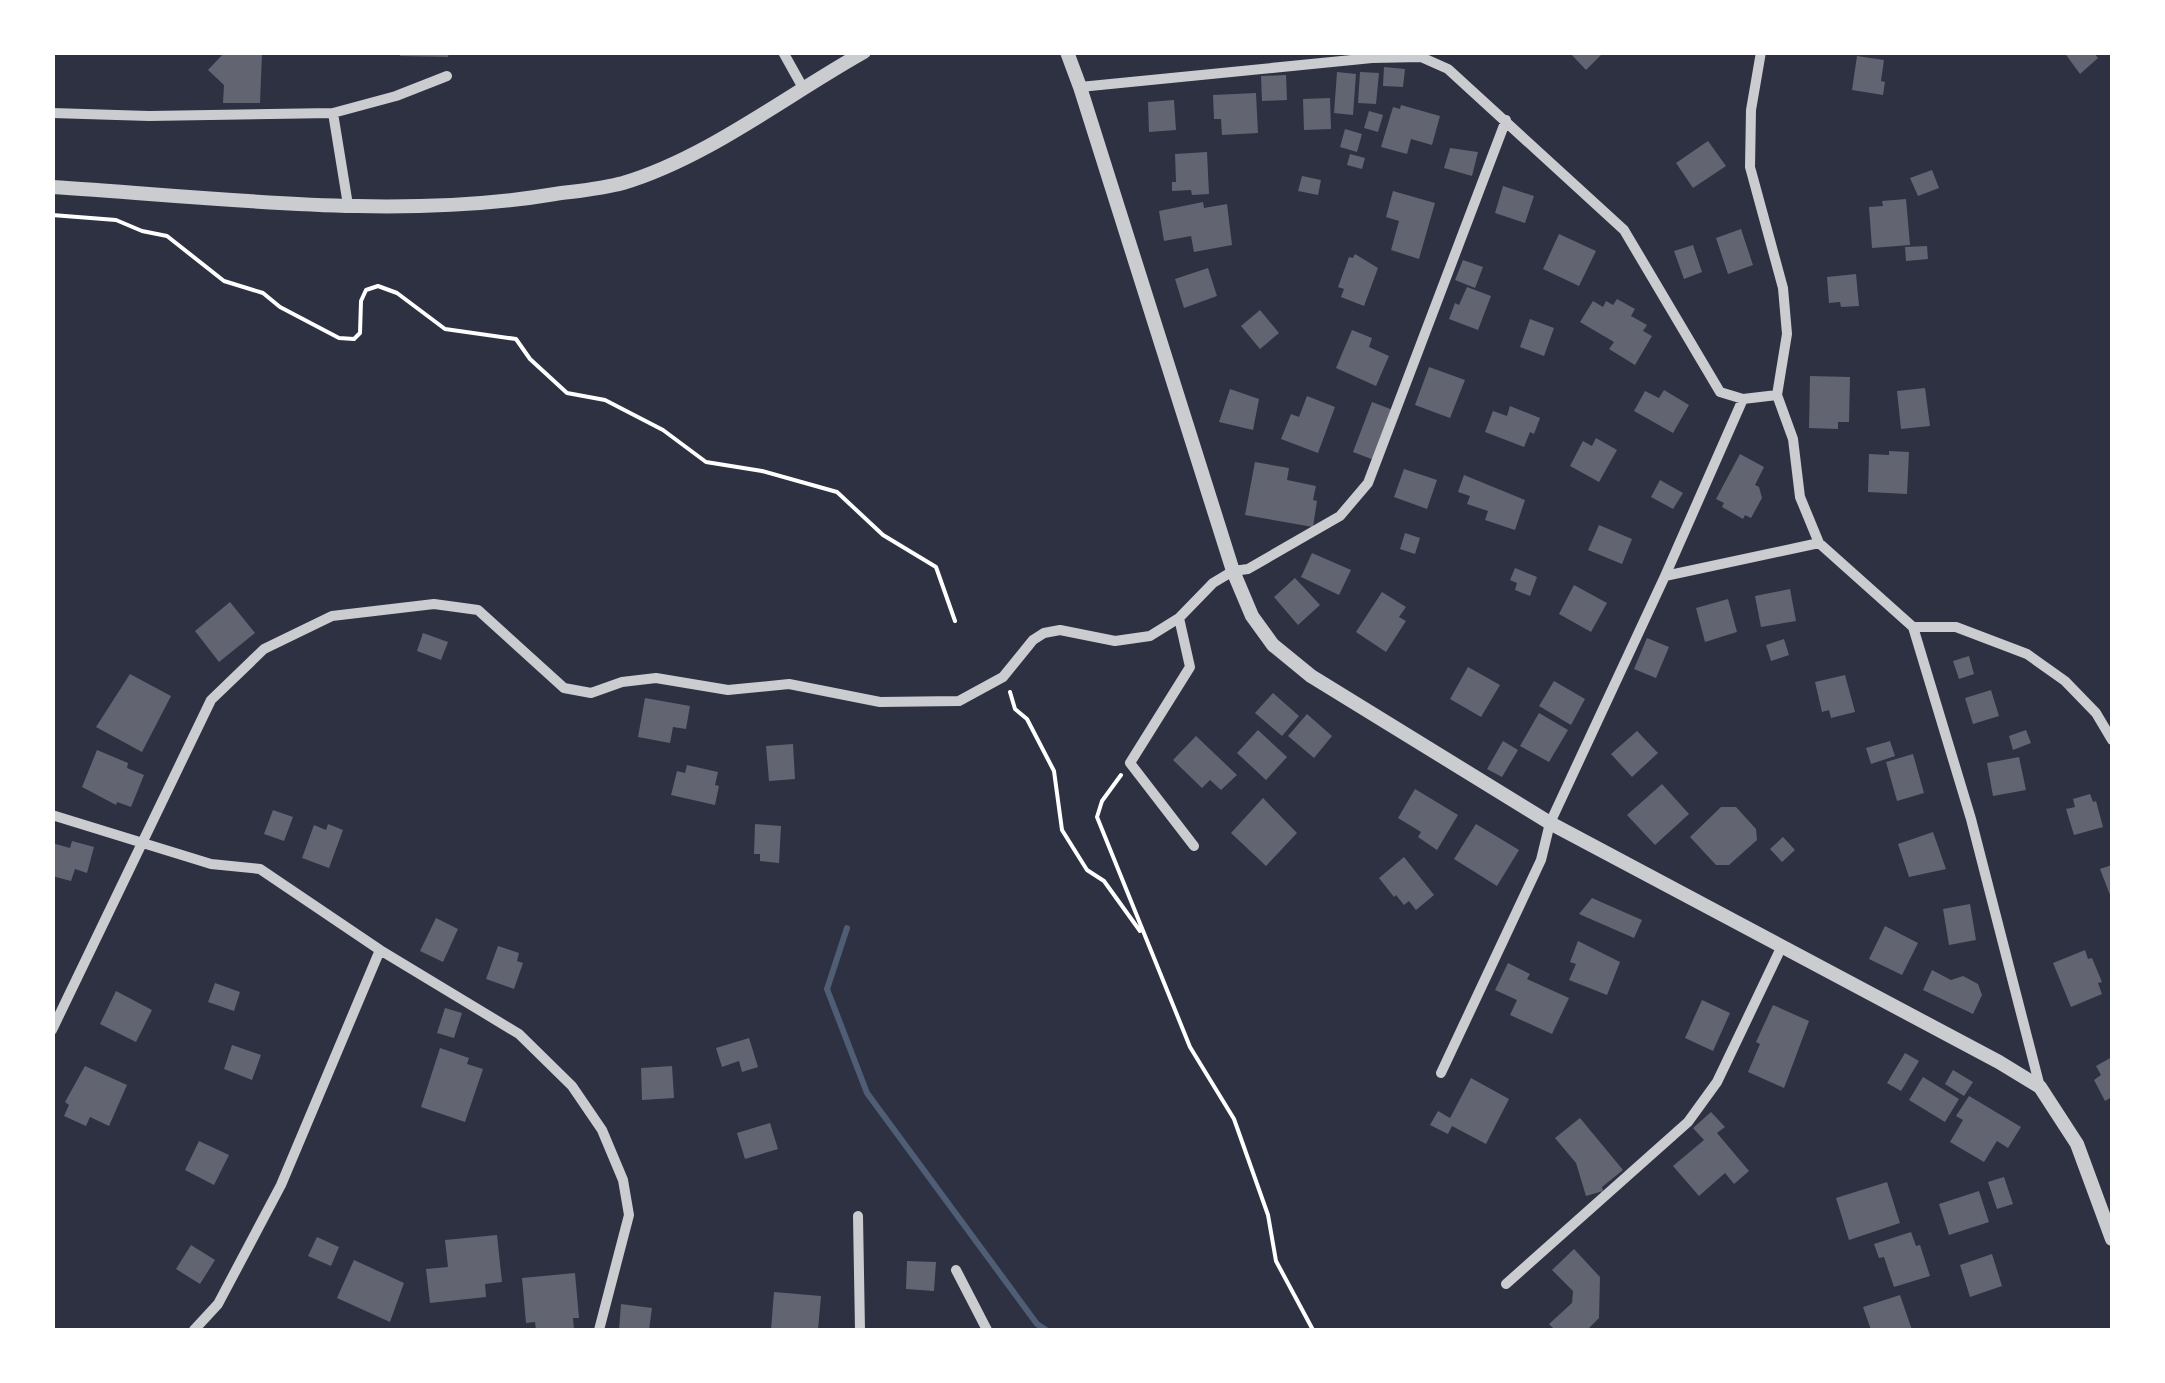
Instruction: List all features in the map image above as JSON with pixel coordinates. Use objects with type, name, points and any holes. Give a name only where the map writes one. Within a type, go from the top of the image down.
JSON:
[{"type":"street","points":[[783,52],[802,86]]},
{"type":"street","points":[[52,187],[348,205],[492,205],[622,183],[706,147],[864,52]]},
{"type":"street","points":[[1067,52],[1233,571],[1252,616],[1273,645],[1310,676],[1550,823],[2040,1087]]},
{"type":"street","points":[[1760,52],[1750,110],[1750,167],[1783,288],[1788,334],[1777,395],[1793,438],[1800,497],[1819,543],[1913,627],[1971,819],[2040,1087],[2077,1144],[2112,1238]]},
{"type":"street","points":[[1080,87],[1372,58],[1421,57],[1448,70],[1624,230],[1720,392],[1743,399],[1777,395]]},
{"type":"street","points":[[52,112],[149,116],[333,113],[396,96],[446,76]]},
{"type":"street","points":[[333,113],[348,205]]},
{"type":"street","points":[[52,1030],[211,700],[264,648],[332,616],[434,604],[478,610],[564,688],[591,692],[622,682],[656,678],[728,690],[788,684],[880,702],[959,701],[1003,677],[1033,640],[1044,633],[1060,630],[1115,641],[1136,641],[1179,618],[1213,582],[1248,568],[1340,516],[1368,483],[1506,120]]},
{"type":"street","points":[[1441,1073],[1540,860],[1550,823],[1743,399]]},
{"type":"street","points":[[1665,576],[1819,543]]},
{"type":"street","points":[[1179,618],[1190,668],[1130,763],[1194,846]]},
{"type":"street","points":[[1913,627],[1956,627],[2027,654],[2065,681],[2096,713],[2112,740]]},
{"type":"street","points":[[52,814],[211,864],[260,869],[380,950],[518,1034],[572,1086],[602,1130],[622,1180],[629,1215],[600,1330]]},
{"type":"street","points":[[1506,1284],[1688,1122],[1717,1082],[1780,948]]},
{"type":"street","points":[[194,1330],[218,1304],[281,1185],[380,950]]},
{"type":"street","points":[[858,1216],[860,1330]]},
{"type":"street","points":[[956,1270],[987,1330]]},
{"type":"path","points":[[52,216],[116,220],[167,236],[224,281],[263,293],[280,307],[338,338],[354,339],[360,333],[361,301],[366,290],[378,286],[397,293],[446,329],[516,339],[530,359],[567,393],[605,400],[662,430],[706,462],[762,471],[837,492],[884,535],[936,567],[955,622]]},
{"type":"path","points":[[1011,667],[1010,694],[1016,709],[1028,719],[1054,771],[1062,830],[1087,870],[1104,882],[1144,936]]},
{"type":"path","points":[[1130,763],[1102,800],[1097,817],[1190,1046],[1234,1119],[1268,1215],[1276,1262],[1313,1330]]},
{"type":"building","points":[[225,52],[262,54],[260,103],[223,103],[224,85],[208,70]]},
{"type":"building","points":[[401,52],[449,52],[448,57],[400,56]]},
{"type":"building","points":[[1569,52],[1604,52],[1586,70]]},
{"type":"building","points":[[2064,52],[2093,52],[2098,58],[2080,74]]},
{"type":"building","points":[[1857,56],[1884,60],[1883,95],[1852,90]]},
{"type":"building","points":[[1384,67],[1405,69],[1403,87],[1383,86]]},
{"type":"building","points":[[1337,72],[1356,74],[1353,115],[1334,113]]},
{"type":"building","points":[[1360,72],[1379,73],[1376,104],[1358,103]]},
{"type":"building","points":[[1286,75],[1287,100],[1262,101],[1261,76]]},
{"type":"building","points":[[1256,93],[1258,133],[1222,135],[1221,119],[1214,119],[1213,95]]},
{"type":"building","points":[[1330,98],[1331,129],[1304,130],[1303,99]]},
{"type":"building","points":[[1174,100],[1176,130],[1149,132],[1148,102]]},
{"type":"building","points":[[1401,105],[1440,116],[1432,145],[1411,139],[1407,154],[1381,147],[1393,107],[1400,109]]},
{"type":"building","points":[[1369,111],[1383,115],[1378,132],[1364,128]]},
{"type":"building","points":[[1345,129],[1362,134],[1357,152],[1340,147]]},
{"type":"building","points":[[1708,141],[1726,166],[1693,188],[1676,163]]},
{"type":"building","points":[[1450,148],[1478,152],[1472,176],[1444,168]]},
{"type":"building","points":[[1207,152],[1209,194],[1172,191],[1172,182],[1176,182],[1175,154]]},
{"type":"building","points":[[1350,154],[1365,158],[1362,169],[1347,165]]},
{"type":"building","points":[[1932,170],[1939,188],[1918,196],[1910,178]]},
{"type":"building","points":[[1302,176],[1321,180],[1318,195],[1298,191]]},
{"type":"building","points":[[1503,186],[1534,196],[1525,223],[1495,213]]},
{"type":"building","points":[[1393,191],[1435,203],[1419,259],[1391,250],[1399,221],[1386,217]]},
{"type":"building","points":[[1906,199],[1910,245],[1872,248],[1869,207],[1883,206],[1882,201]]},
{"type":"building","points":[[1203,202],[1204,208],[1227,204],[1232,245],[1194,252],[1191,236],[1164,241],[1159,211]]},
{"type":"building","points":[[1741,229],[1753,265],[1728,274],[1716,238]]},
{"type":"building","points":[[1559,234],[1596,251],[1579,286],[1543,269]]},
{"type":"building","points":[[1693,245],[1702,272],[1684,279],[1674,251]]},
{"type":"building","points":[[1927,246],[1928,259],[1906,261],[1905,247]]},
{"type":"building","points":[[1355,254],[1378,268],[1364,306],[1341,297],[1344,289],[1338,287],[1349,257]]},
{"type":"building","points":[[1463,260],[1483,267],[1475,288],[1455,280]]},
{"type":"building","points":[[1208,268],[1217,296],[1184,308],[1175,279]]},
{"type":"building","points":[[1856,274],[1859,306],[1829,303],[1827,277]]},
{"type":"building","points":[[1467,287],[1491,296],[1478,330],[1449,319]]},
{"type":"building","points":[[1617,299],[1635,309],[1631,316],[1647,325],[1643,331],[1652,336],[1635,365],[1609,349],[1614,342],[1580,322],[1593,301],[1603,307],[1606,301],[1613,305]]},
{"type":"building","points":[[1260,310],[1279,333],[1260,349],[1241,326]]},
{"type":"building","points":[[1530,319],[1554,328],[1544,356],[1520,347]]},
{"type":"building","points":[[1352,330],[1372,338],[1369,347],[1389,356],[1376,386],[1336,368]]},
{"type":"building","points":[[1429,367],[1465,380],[1450,418],[1415,405]]},
{"type":"building","points":[[1810,376],[1850,377],[1849,422],[1838,422],[1838,429],[1809,428]]},
{"type":"building","points":[[1925,388],[1930,426],[1901,429],[1897,391]]},
{"type":"building","points":[[1230,389],[1259,399],[1253,430],[1219,422]]},
{"type":"building","points":[[1664,390],[1689,405],[1673,433],[1634,411],[1645,391],[1659,398]]},
{"type":"building","points":[[1307,396],[1335,407],[1318,453],[1281,439],[1291,414],[1299,417]]},
{"type":"building","points":[[1372,402],[1393,410],[1374,460],[1353,452]]},
{"type":"building","points":[[1510,406],[1540,418],[1524,447],[1485,432],[1493,411],[1507,416]]},
{"type":"building","points":[[1596,438],[1617,450],[1599,482],[1570,466],[1583,441],[1592,446]]},
{"type":"building","points":[[1889,451],[1909,452],[1907,494],[1868,492],[1869,454],[1889,455]]},
{"type":"building","points":[[1740,454],[1764,467],[1755,485],[1762,498],[1751,518],[1745,515],[1743,519],[1716,499]]},
{"type":"building","points":[[1255,462],[1289,468],[1287,480],[1316,486],[1313,527],[1245,515]]},
{"type":"building","points":[[1404,469],[1437,480],[1427,509],[1394,497]]},
{"type":"building","points":[[1464,475],[1525,500],[1515,530],[1485,520],[1488,511],[1467,504],[1470,496],[1458,492]]},
{"type":"building","points":[[1660,480],[1683,493],[1673,509],[1651,497]]},
{"type":"building","points":[[1599,525],[1632,539],[1622,564],[1588,550]]},
{"type":"building","points":[[1405,533],[1420,538],[1415,554],[1400,549]]},
{"type":"building","points":[[1312,553],[1351,570],[1339,595],[1301,577]]},
{"type":"building","points":[[1515,568],[1537,577],[1530,596],[1515,590],[1517,583],[1510,580]]},
{"type":"building","points":[[1295,578],[1320,605],[1298,625],[1274,597]]},
{"type":"building","points":[[1574,585],[1607,603],[1591,632],[1559,614]]},
{"type":"building","points":[[1790,589],[1796,621],[1761,627],[1755,596]]},
{"type":"building","points":[[1382,592],[1406,607],[1399,617],[1406,621],[1386,652],[1356,632]]},
{"type":"building","points":[[1728,599],[1737,632],[1705,642],[1696,608]]},
{"type":"building","points":[[230,602],[255,633],[219,662],[195,631]]},
{"type":"building","points":[[423,633],[448,642],[441,660],[417,651]]},
{"type":"building","points":[[1647,638],[1669,647],[1656,678],[1634,669]]},
{"type":"building","points":[[1784,639],[1789,655],[1771,661],[1766,645]]},
{"type":"building","points":[[1969,656],[1974,674],[1959,679],[1953,661]]},
{"type":"building","points":[[1468,667],[1500,685],[1481,717],[1450,699]]},
{"type":"building","points":[[130,674],[171,696],[142,752],[96,727]]},
{"type":"building","points":[[1845,675],[1855,712],[1831,718],[1829,710],[1822,712],[1815,682]]},
{"type":"building","points":[[1554,681],[1585,699],[1571,725],[1539,706]]},
{"type":"building","points":[[1991,690],[1999,716],[1973,724],[1965,698]]},
{"type":"building","points":[[1273,693],[1299,716],[1282,736],[1255,713]]},
{"type":"building","points":[[645,698],[690,706],[686,729],[673,727],[670,743],[638,737]]},
{"type":"building","points":[[1539,713],[1568,730],[1549,762],[1520,746]]},
{"type":"building","points":[[1307,714],[1332,736],[1314,758],[1288,736]]},
{"type":"building","points":[[1258,730],[1287,757],[1266,780],[1237,753]]},
{"type":"building","points":[[2026,730],[2031,743],[2013,750],[2009,736]]},
{"type":"building","points":[[1637,731],[1658,753],[1632,777],[1611,754]]},
{"type":"building","points":[[1196,736],[1237,775],[1221,790],[1210,780],[1202,788],[1173,760]]},
{"type":"building","points":[[1503,741],[1518,750],[1502,777],[1487,769]]},
{"type":"building","points":[[1890,741],[1895,756],[1871,764],[1866,748]]},
{"type":"building","points":[[793,744],[795,779],[769,781],[766,746]]},
{"type":"building","points":[[97,750],[128,763],[127,768],[144,775],[131,807],[117,802],[116,805],[82,787]]},
{"type":"building","points":[[1913,754],[1924,793],[1897,801],[1886,762]]},
{"type":"building","points":[[2019,757],[2026,790],[1993,796],[1987,763]]},
{"type":"building","points":[[687,765],[718,772],[715,805],[671,795],[677,771],[685,773]]},
{"type":"building","points":[[1662,784],[1689,814],[1655,845],[1627,815]]},
{"type":"building","points":[[1415,789],[1458,815],[1437,850],[1418,837],[1421,832],[1398,818]]},
{"type":"building","points":[[2090,794],[2096,801],[2103,827],[2074,835],[2066,809],[2075,807],[2073,799]]},
{"type":"building","points":[[1263,798],[1297,833],[1266,866],[1231,833]]},
{"type":"building","points":[[1721,807],[1736,807],[1756,829],[1757,840],[1729,865],[1716,865],[1690,837]]},
{"type":"building","points":[[273,810],[293,817],[284,841],[264,834]]},
{"type":"building","points":[[328,824],[343,830],[329,868],[302,858],[314,825],[326,830]]},
{"type":"building","points":[[755,824],[781,826],[779,863],[760,861],[760,854],[754,854]]},
{"type":"building","points":[[1476,824],[1519,850],[1497,886],[1454,859]]},
{"type":"building","points":[[1933,832],[1946,869],[1909,877],[1898,844]]},
{"type":"building","points":[[1783,837],[1795,850],[1782,862],[1770,849]]},
{"type":"building","points":[[72,841],[94,847],[87,873],[75,869],[71,881],[52,876],[52,843],[70,848]]},
{"type":"building","points":[[1404,857],[1434,895],[1416,910],[1409,901],[1404,905],[1394,897],[1379,878]]},
{"type":"building","points":[[2112,865],[2112,900],[2100,869]]},
{"type":"building","points":[[1592,898],[1642,920],[1634,938],[1579,914]]},
{"type":"building","points":[[1970,904],[1976,940],[1949,945],[1943,909]]},
{"type":"building","points":[[436,918],[458,929],[443,962],[420,951]]},
{"type":"building","points":[[1885,926],[1918,943],[1902,975],[1869,959]]},
{"type":"building","points":[[1578,941],[1620,962],[1607,995],[1569,980],[1576,964],[1570,962]]},
{"type":"building","points":[[498,946],[519,953],[517,961],[523,963],[514,989],[486,979]]},
{"type":"building","points":[[2085,950],[2102,982],[2098,983],[2102,994],[2071,1007],[2053,963]]},
{"type":"building","points":[[1508,963],[1530,974],[1527,979],[1569,998],[1552,1034],[1510,1015],[1517,1000],[1495,990]]},
{"type":"building","points":[[1932,970],[1951,980],[1963,976],[1978,984],[1982,995],[1973,1014],[1923,990]]},
{"type":"building","points":[[215,983],[240,992],[234,1011],[208,1002]]},
{"type":"building","points":[[116,991],[152,1010],[136,1042],[100,1024]]},
{"type":"building","points":[[1702,1000],[1730,1013],[1713,1051],[1685,1038]]},
{"type":"building","points":[[1773,1005],[1809,1021],[1784,1088],[1748,1072]]},
{"type":"building","points":[[445,1008],[462,1013],[454,1038],[437,1033]]},
{"type":"building","points":[[749,1038],[758,1067],[742,1072],[739,1061],[722,1067],[716,1048]]},
{"type":"building","points":[[232,1045],[261,1055],[252,1080],[224,1069]]},
{"type":"building","points":[[440,1048],[469,1058],[467,1064],[483,1069],[465,1122],[421,1107]]},
{"type":"building","points":[[1905,1053],[1919,1061],[1901,1091],[1887,1083]]},
{"type":"building","points":[[2112,1057],[2112,1097],[2105,1101],[2094,1080],[2101,1075],[2096,1066]]},
{"type":"building","points":[[85,1066],[127,1085],[109,1126],[90,1117],[86,1126],[64,1116],[69,1105],[65,1102]]},
{"type":"building","points":[[672,1066],[674,1098],[642,1100],[641,1068]]},
{"type":"building","points":[[1953,1070],[1973,1082],[1964,1096],[1945,1084]]},
{"type":"building","points":[[1923,1077],[1959,1099],[1945,1122],[1909,1100]]},
{"type":"building","points":[[1471,1078],[1509,1099],[1486,1144],[1452,1126],[1448,1134],[1430,1125],[1438,1111],[1450,1118]]},
{"type":"building","points":[[1969,1096],[2021,1127],[2008,1148],[1997,1141],[1984,1162],[1950,1142],[1963,1120],[1956,1116]]},
{"type":"building","points":[[1711,1112],[1725,1127],[1717,1133],[1749,1171],[1734,1184],[1725,1173],[1699,1196],[1673,1166],[1704,1140],[1693,1128]]},
{"type":"building","points":[[1580,1118],[1623,1170],[1602,1187],[1603,1191],[1586,1196],[1576,1163],[1555,1138]]},
{"type":"building","points":[[770,1123],[778,1149],[745,1159],[737,1133]]},
{"type":"building","points":[[199,1141],[229,1155],[214,1185],[185,1170]]},
{"type":"building","points":[[2004,1177],[2013,1204],[1997,1209],[1988,1182]]},
{"type":"building","points":[[1887,1182],[1900,1223],[1849,1240],[1836,1198]]},
{"type":"building","points":[[1979,1191],[1989,1222],[1949,1235],[1939,1204]]},
{"type":"building","points":[[1911,1232],[1916,1246],[1920,1245],[1930,1276],[1894,1287],[1884,1257],[1879,1258],[1874,1244]]},
{"type":"building","points":[[497,1235],[502,1282],[485,1284],[486,1297],[430,1303],[426,1269],[448,1267],[445,1240]]},
{"type":"building","points":[[317,1237],[339,1247],[331,1266],[308,1256]]},
{"type":"building","points":[[191,1245],[215,1260],[200,1284],[176,1269]]},
{"type":"building","points":[[1574,1249],[1600,1277],[1599,1318],[1587,1330],[1555,1330],[1549,1324],[1572,1303],[1573,1291],[1552,1270]]},
{"type":"building","points":[[1992,1254],[2002,1286],[1970,1297],[1960,1265]]},
{"type":"building","points":[[354,1260],[404,1283],[390,1322],[337,1298]]},
{"type":"building","points":[[907,1261],[936,1262],[934,1291],[906,1289]]},
{"type":"building","points":[[575,1273],[579,1318],[573,1318],[574,1330],[536,1330],[535,1322],[526,1323],[522,1278]]},
{"type":"building","points":[[774,1292],[821,1296],[818,1330],[771,1330]]},
{"type":"building","points":[[1900,1295],[1912,1330],[1871,1330],[1863,1307]]},
{"type":"building","points":[[621,1304],[652,1308],[649,1330],[619,1330]]},
{"type":"waterway","points":[[847,928],[827,989],[867,1093],[1037,1324],[1046,1330]]}]
